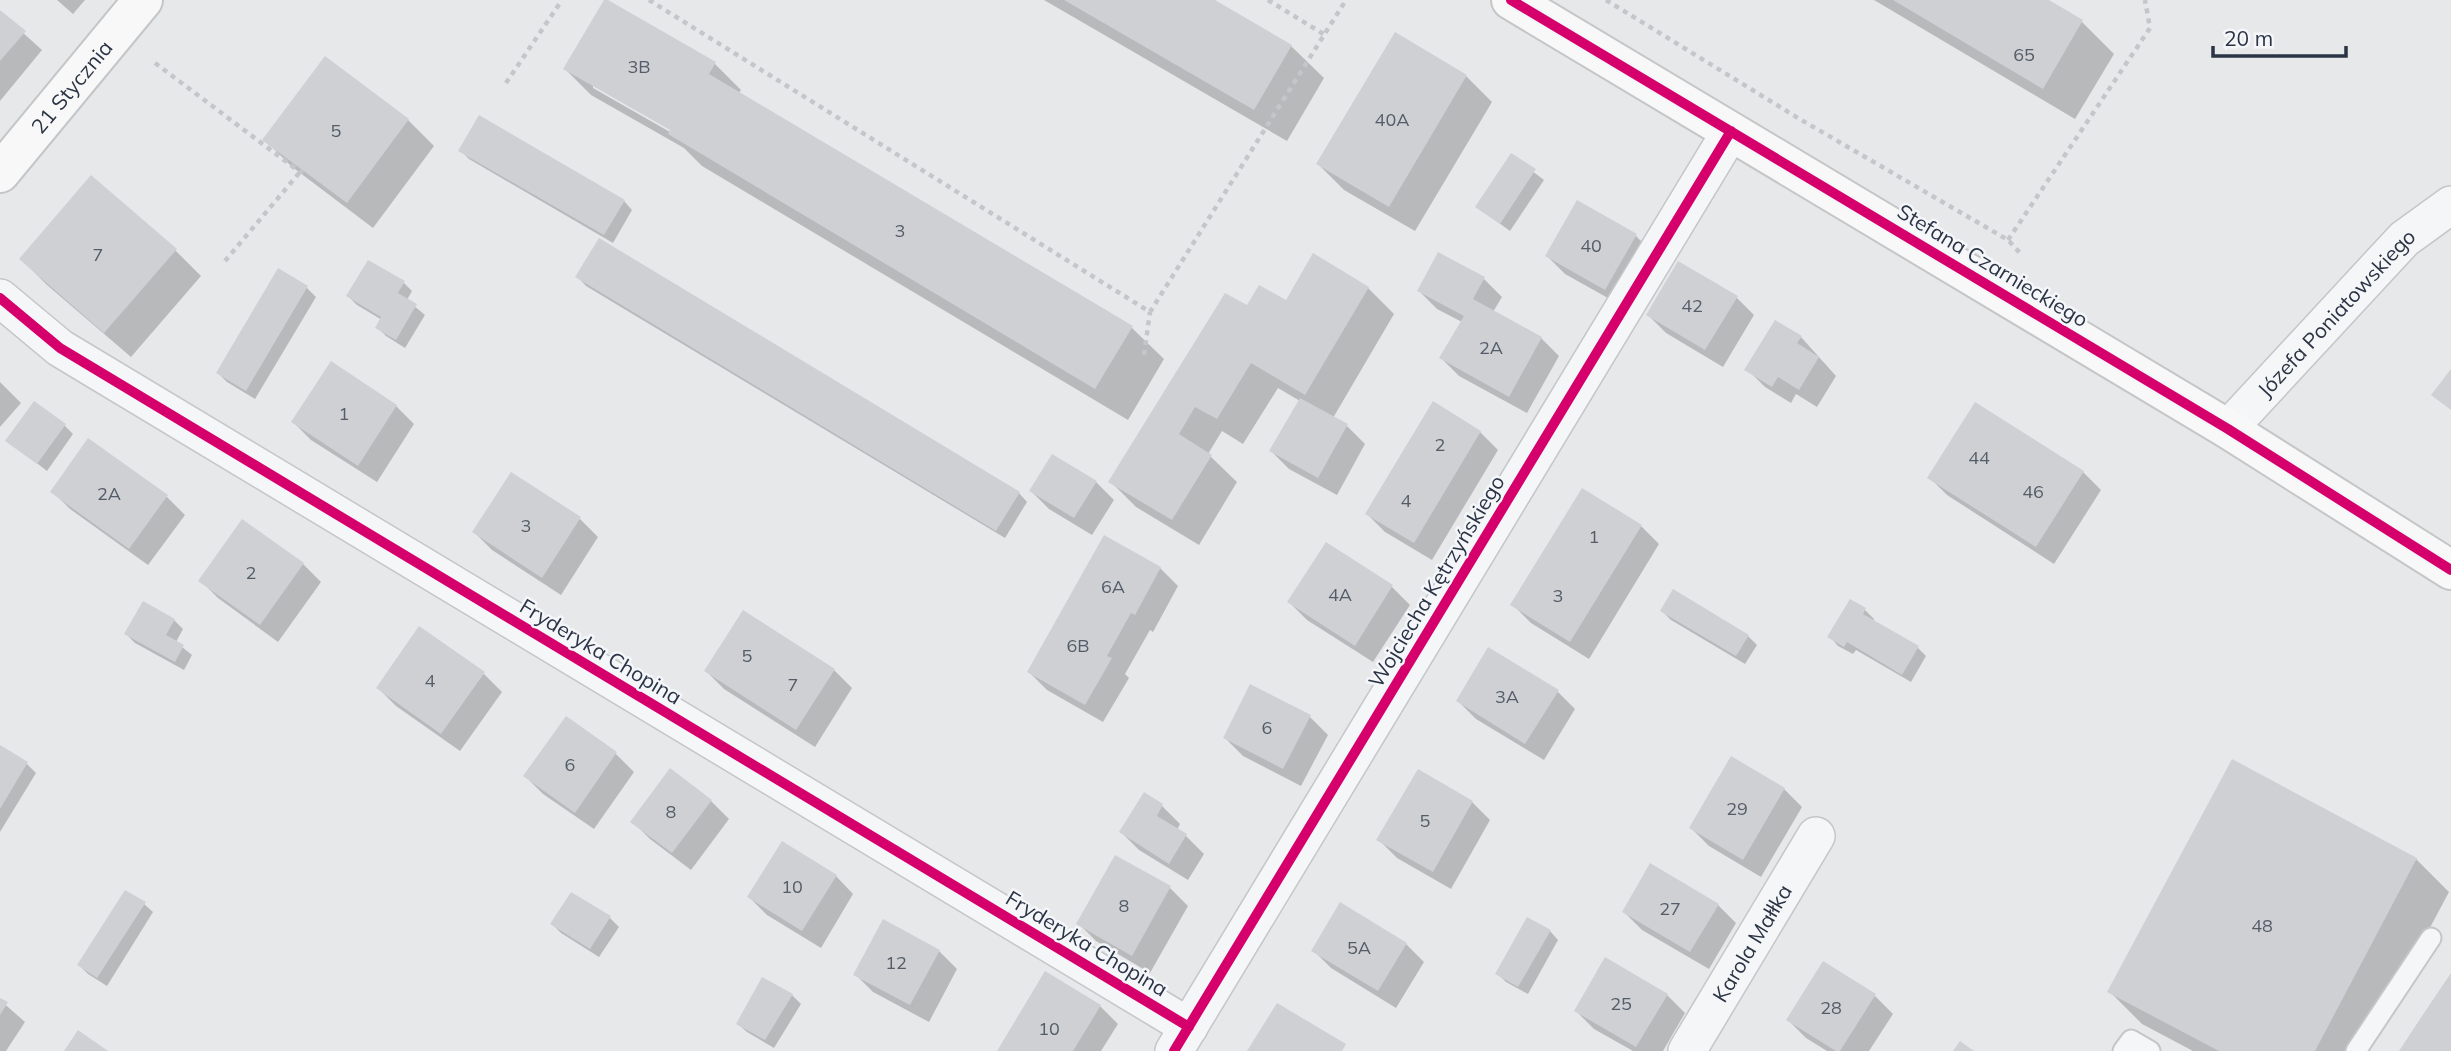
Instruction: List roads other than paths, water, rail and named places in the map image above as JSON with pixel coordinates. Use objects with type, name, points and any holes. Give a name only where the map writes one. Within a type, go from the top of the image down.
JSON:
[{"type":"street","name":"21 Stycznia","points":[[0,173],[143,0]]},
{"type":"street","name":"Stefana Czarnieckiego","points":[[1511,0],[2228,429],[2451,570]]},
{"type":"street","name":"Wojciecha Kętrzyńskiego","points":[[1182,1039],[1731,131]]},
{"type":"street","name":"Józefa Poniatowskiego","points":[[2228,429],[2404,239],[2451,205]]},
{"type":"street","name":"Fryderyka Chopina","points":[[0,298],[60,348],[1182,1039]]},
{"type":"street","name":"Karola Małłka","points":[[1687,1051],[1816,836]]},
{"type":"lane","points":[[2356,1051],[2431,938]]},
{"type":"lane","points":[[2123,1051],[2131,1040],[2150,1051]]}]
